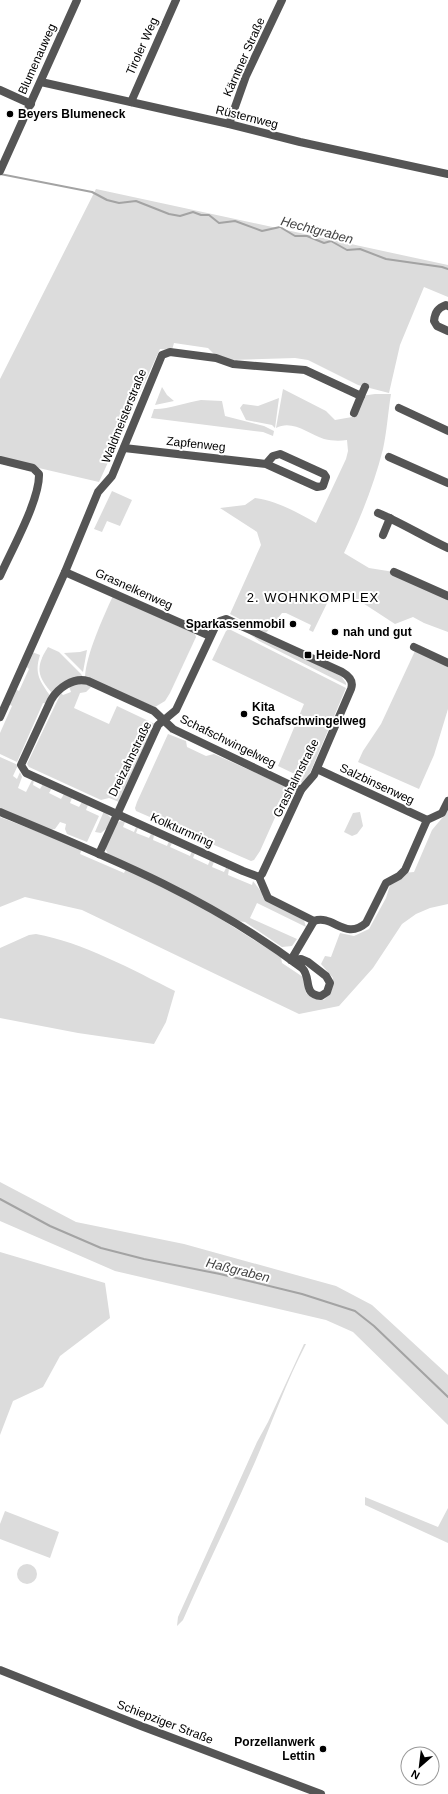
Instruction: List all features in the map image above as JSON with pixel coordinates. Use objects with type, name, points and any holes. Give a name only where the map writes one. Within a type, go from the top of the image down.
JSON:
[{"type":"street","name":"Blumenauweg","points":[[1,170],[77,0]]},
{"type":"street","name":"Tiroler Weg","points":[[131,102],[176,0]]},
{"type":"street","name":"Kärntner Straße","points":[[229,124],[246,76],[282,0]]},
{"type":"street","name":"Rüsternweg","points":[[41,82],[229,124],[300,142],[448,174]]},
{"type":"street","points":[[0,90],[31,104]]},
{"type":"street","points":[[446,328],[437,326],[434,321],[434,315],[440,308],[446,305],[448,306]]},
{"type":"street","name":"Waldmeisterstraße","points":[[0,717],[65,572],[98,492],[112,476],[158,363],[165,353],[170,352],[212,357],[233,364],[305,370],[361,396]]},
{"type":"street","points":[[354,413],[365,387]]},
{"type":"street","points":[[399,408],[448,431]]},
{"type":"street","name":"Zapfenweg","points":[[124,448],[266,464],[317,487],[323,486],[326,481],[324,474],[280,454],[274,456],[266,464]]},
{"type":"street","points":[[389,457],[448,484]]},
{"type":"street","points":[[0,460],[33,468],[39,474],[37,492],[0,576]]},
{"type":"street","points":[[378,513],[448,548]]},
{"type":"street","points":[[383,535],[390,518]]},
{"type":"street","name":"Grasnelkenweg","points":[[65,572],[210,636]]},
{"type":"street","points":[[394,572],[448,596]]},
{"type":"street","name":"Grashalmstraße","points":[[210,636],[218,623],[228,620],[342,672],[351,681],[351,689],[317,769],[311,780],[301,790],[262,874],[259,877]]},
{"type":"street","name":"Dreizahnstraße","points":[[99,854],[158,725],[163,720],[173,715],[176,710],[210,636]]},
{"type":"street","points":[[414,648],[448,663]]},
{"type":"street","name":"Schafschwingelweg","points":[[26,773],[21,765],[57,690],[72,682],[82,680],[88,681],[154,711],[173,729],[301,790]]},
{"type":"street","name":"Salzbinsenweg","points":[[317,769],[427,820]]},
{"type":"street","name":"Kolkturmring","points":[[26,773],[256,877],[259,877]]},
{"type":"street","points":[[259,877],[268,898],[314,921],[323,919],[349,930],[361,928],[366,923],[386,883],[399,876],[405,870],[427,820],[442,813],[448,801]]},
{"type":"street","points":[[0,812],[99,854],[188,895],[254,933],[306,971],[308,990],[312,994],[321,996],[327,992],[330,983],[326,976],[306,960],[291,960]]},
{"type":"street","points":[[291,960],[314,921]]},
{"type":"street","name":"Schiepziger Straße","points":[[0,1670],[141,1726],[321,1794]]},
{"type":"shaded area","points":[[96,189],[448,265],[448,297],[424,287],[400,345],[389,393],[358,385],[308,360],[295,358],[231,360],[214,354],[208,348],[174,343],[172,350],[160,349],[99,482],[0,459],[0,379]]},
{"type":"shaded area","points":[[162,387],[167,395],[174,401],[155,405]]},
{"type":"shaded area","points":[[283,389],[326,411],[335,420],[352,417],[361,396],[391,394],[384,442],[375,476],[356,527],[344,553],[369,568],[394,572],[448,596],[448,632],[413,617],[395,624],[352,596],[349,601],[332,593],[313,632],[309,630],[311,625],[286,613],[282,613],[266,633],[230,614],[261,545],[257,532],[220,508],[245,505],[255,498],[263,499],[279,504],[316,523],[346,459],[348,451],[347,440],[336,441],[324,439],[294,426],[288,425],[276,428]]},
{"type":"shaded area","points":[[279,398],[275,428],[272,425],[246,420],[240,408],[243,404],[258,406]]},
{"type":"shaded area","points":[[201,400],[222,401],[225,416],[264,426],[274,431],[273,436],[263,432],[151,418],[154,409]]},
{"type":"shaded area","points":[[112,491],[132,500],[120,526],[107,521],[102,532],[94,529]]},
{"type":"shaded area","points":[[113,596],[195,634],[196,637],[170,693],[165,701],[155,707],[85,678],[91,648]]},
{"type":"shaded area","points":[[229,629],[346,688],[307,780],[303,784],[300,781],[301,777],[278,766],[304,704],[212,660],[226,631]]},
{"type":"shaded area","points":[[244,630],[341,676],[346,685],[259,641]]},
{"type":"shaded area","points":[[48,647],[59,652],[83,677],[53,694],[41,677],[40,672],[41,660]]},
{"type":"shaded area","points":[[87,650],[83,672],[64,653],[80,652]]},
{"type":"shaded area","points":[[415,651],[448,666],[448,709],[434,755],[419,789],[358,762],[363,751],[381,724]]},
{"type":"shaded area","points":[[32,652],[40,655],[38,662],[39,677],[51,697],[47,704],[43,703],[17,762],[0,754],[0,733],[12,706],[9,704],[15,689],[19,691],[29,669],[26,666]]},
{"type":"shaded area","points":[[80,682],[91,687],[86,692],[80,693],[74,708],[109,724],[117,706],[155,724],[119,802],[109,798],[101,800],[29,767],[27,764],[61,693],[63,695],[71,692],[69,686]]},
{"type":"shaded area","points":[[168,734],[186,741],[187,747],[206,756],[214,754],[287,787],[286,793],[260,851],[254,860],[251,861],[136,811],[135,808],[137,802]]},
{"type":"shaded area","points":[[0,757],[18,765],[13,776],[17,779],[20,772],[22,777],[18,788],[26,792],[32,780],[34,780],[33,785],[40,789],[43,784],[52,788],[49,793],[61,799],[64,794],[72,798],[70,803],[79,807],[82,802],[88,805],[86,810],[99,816],[87,842],[67,834],[65,829],[66,824],[60,822],[55,829],[49,830],[0,810]]},
{"type":"shaded area","points":[[104,811],[111,818],[107,828],[101,833],[95,832]]},
{"type":"shaded area","points":[[448,811],[448,904],[430,908],[416,914],[402,924],[373,968],[339,1006],[299,1014],[82,910],[25,897],[0,907],[0,817],[82,849],[80,854],[124,873],[126,869],[189,899],[281,957],[282,963],[303,977],[306,993],[314,998],[324,1000],[331,992],[333,978],[321,964],[325,956],[331,957],[340,933],[354,936],[369,929],[386,898],[390,885],[403,873],[414,872],[432,830]]},
{"type":"shaded area","points":[[360,812],[363,826],[357,834],[352,836],[344,832],[353,813]]},
{"type":"shaded area","points":[[120,821],[125,822],[123,827],[134,832],[136,827],[138,828],[136,833],[149,838],[151,834],[154,835],[153,840],[167,846],[169,841],[172,843],[170,847],[190,856],[192,851],[195,853],[193,858],[208,865],[210,860],[214,862],[212,867],[224,872],[226,868],[229,869],[228,875],[252,885],[253,881],[269,902],[304,920],[306,927],[257,903],[250,918],[297,939],[292,946],[282,947],[245,922],[237,921],[108,854],[106,846],[116,824]]},
{"type":"shaded area","points":[[36,934],[71,943],[89,950],[175,991],[166,1022],[154,1044],[78,1033],[0,1018],[0,948],[29,935]]},
{"type":"shaded area","points":[[0,1182],[76,1222],[184,1244],[336,1286],[372,1305],[448,1375],[448,1425],[353,1332],[326,1320],[115,1271],[0,1221]]},
{"type":"shaded area","points":[[0,1252],[105,1283],[110,1318],[60,1356],[43,1387],[13,1401],[0,1435]]},
{"type":"shaded area","points":[[304,1344],[306,1344],[246,1482],[183,1620],[177,1626],[178,1617],[257,1442],[268,1422]]},
{"type":"shaded area","points":[[365,1497],[438,1527],[448,1508],[448,1543],[365,1505]]},
{"type":"shaded area","points":[[5,1511],[59,1532],[50,1558],[0,1539],[0,1524]]},
{"type":"shaded area","points":[[27,1564],[34,1567],[37,1574],[34,1581],[27,1584],[20,1581],[17,1574],[20,1567]]},
{"type":"waterway","name":"Hechtgraben","points":[[0,174],[92,192],[107,200],[119,203],[136,201],[169,214],[180,216],[193,212],[201,215],[209,215],[219,223],[235,221],[262,231],[280,227],[295,236],[307,236],[324,243],[331,241],[347,250],[360,249],[386,259],[448,269]]},
{"type":"waterway","name":"Haßgraben","points":[[0,1199],[50,1226],[101,1248],[144,1259],[220,1274],[302,1294],[355,1311],[374,1326],[448,1397]]},
{"type":"place","name":"Beyers Blumeneck","points":[[10,114]]},
{"type":"place","name":"Sparkassenmobil","points":[[293,624]]},
{"type":"place","name":"nah und gut","points":[[335,632]]},
{"type":"place","name":"Heide-Nord","points":[[308,655]]},
{"type":"place","name":"Kita Schafschwingelweg","points":[[244,714]]},
{"type":"place","name":"Porzellanwerk Lettin","points":[[323,1749]]},
{"type":"district","name":"2. WOHNKOMPLEX","points":[[313,597]]}]
